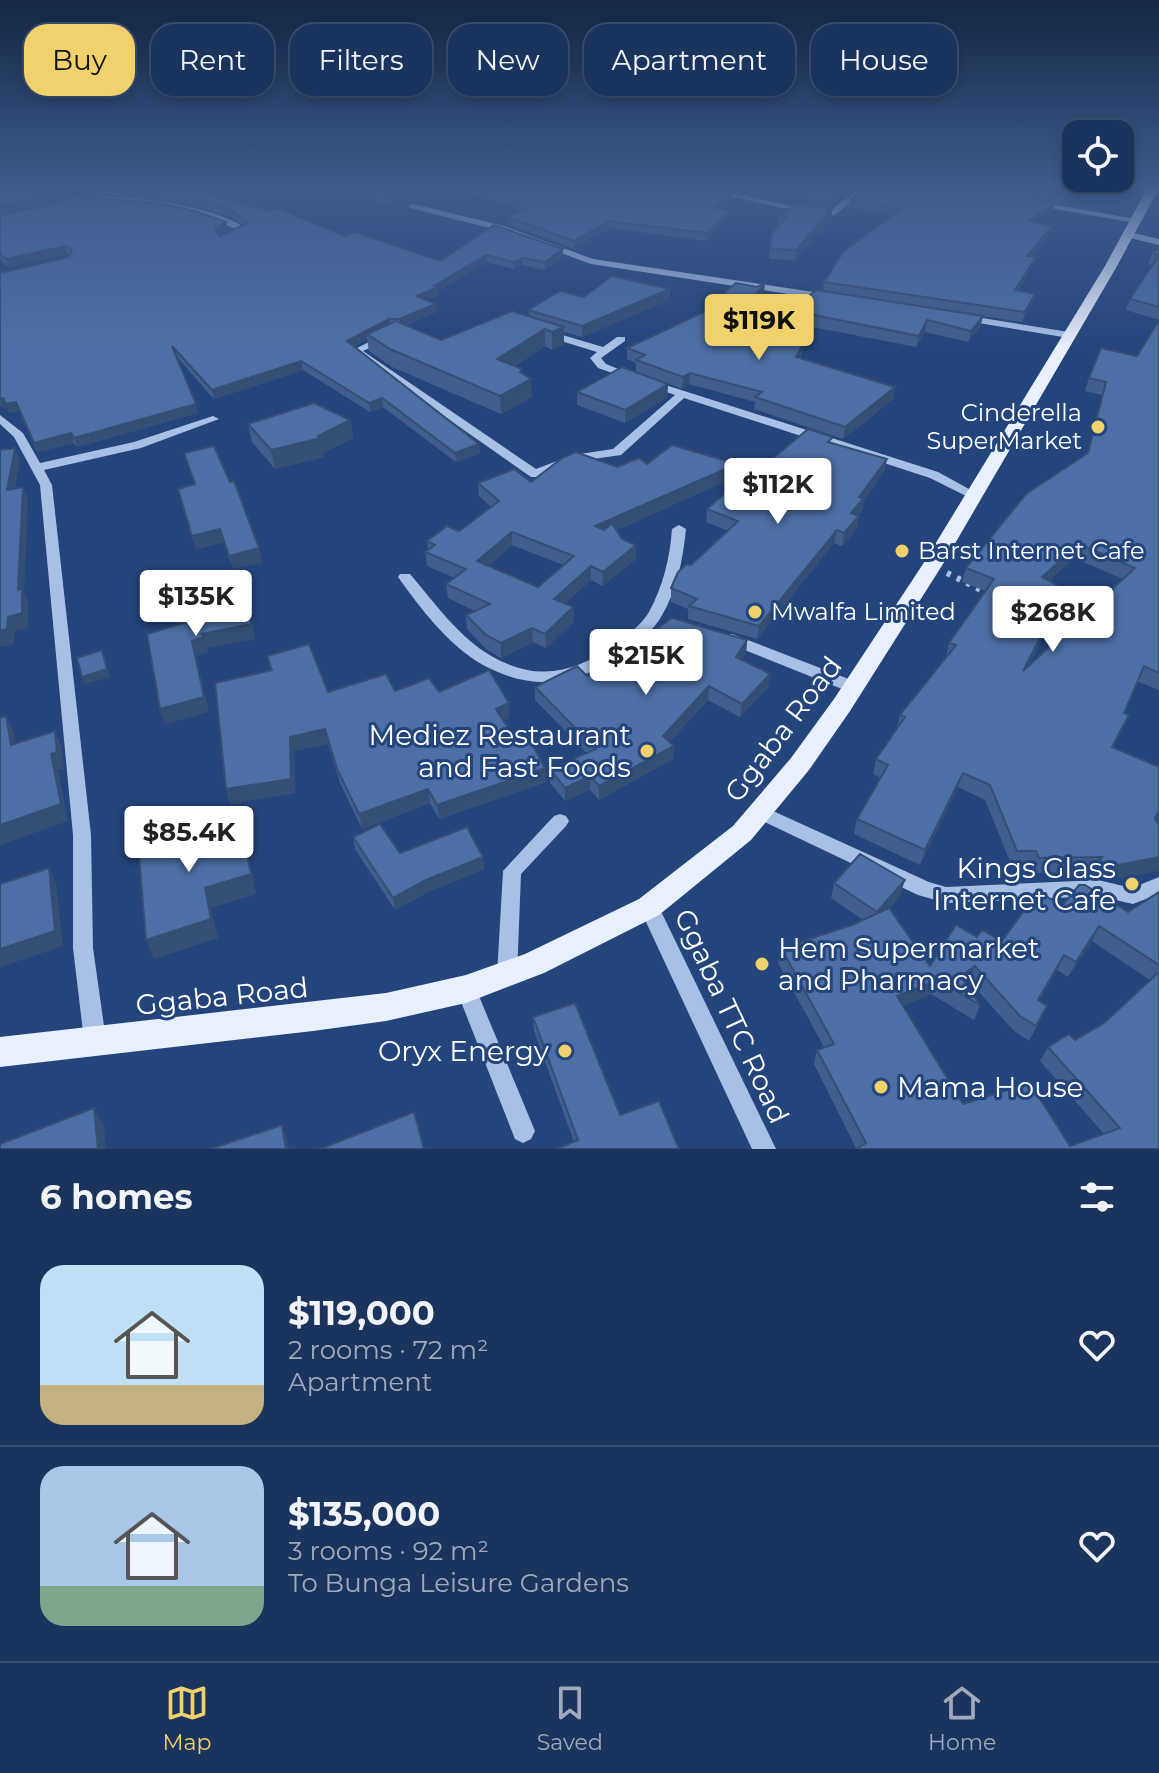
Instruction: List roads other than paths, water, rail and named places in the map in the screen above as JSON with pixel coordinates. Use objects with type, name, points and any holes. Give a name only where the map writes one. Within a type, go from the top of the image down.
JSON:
[{"type":"main road","name":"Ggaba Road","points":[[0,1052],[386,1007],[466,989],[507,975],[649,907],[703,866],[760,812],[800,764],[933,564],[1125,241]]},
{"type":"street","points":[[535,241],[591,261],[836,298]]},
{"type":"street","points":[[945,316],[1069,335]]},
{"type":"street","points":[[539,331],[606,351]]},
{"type":"street","points":[[395,332],[356,351],[535,474],[577,458],[617,452],[681,395]]},
{"type":"street","points":[[621,339],[595,358],[602,366],[681,395],[934,475],[974,495]]},
{"type":"street","points":[[0,418],[19,435],[46,485],[82,835],[83,948],[95,1040]]},
{"type":"street","points":[[39,467],[137,445],[213,419]]},
{"type":"street","points":[[405,577],[453,637],[474,654],[500,669],[554,677],[583,671],[661,619],[676,562],[679,529]]},
{"type":"street","points":[[713,633],[853,687]]},
{"type":"street","points":[[760,812],[925,889],[946,895],[1098,888],[1133,896],[1159,885]]},
{"type":"street","points":[[507,975],[512,871],[560,821]]},
{"type":"street","name":"Ggaba TTC Road","points":[[649,907],[764,1149]]},
{"type":"street","points":[[466,989],[523,1131]]},
{"type":"place","name":"Cinderella SuperMarket","points":[[1098,427]]},
{"type":"place","name":"Barst Internet Cafe","points":[[902,551]]},
{"type":"place","name":"Mwalfa Limited","points":[[755,612]]},
{"type":"place","name":"Mediez Restaurant and Fast Foods","points":[[647,751]]},
{"type":"place","name":"Kings Glass Internet Cafe","points":[[1132,884]]},
{"type":"place","name":"Hem Supermarket and Pharmacy","points":[[762,964]]},
{"type":"place","name":"Oryx Energy","points":[[565,1051]]},
{"type":"place","name":"Mama House","points":[[881,1087]]}]
